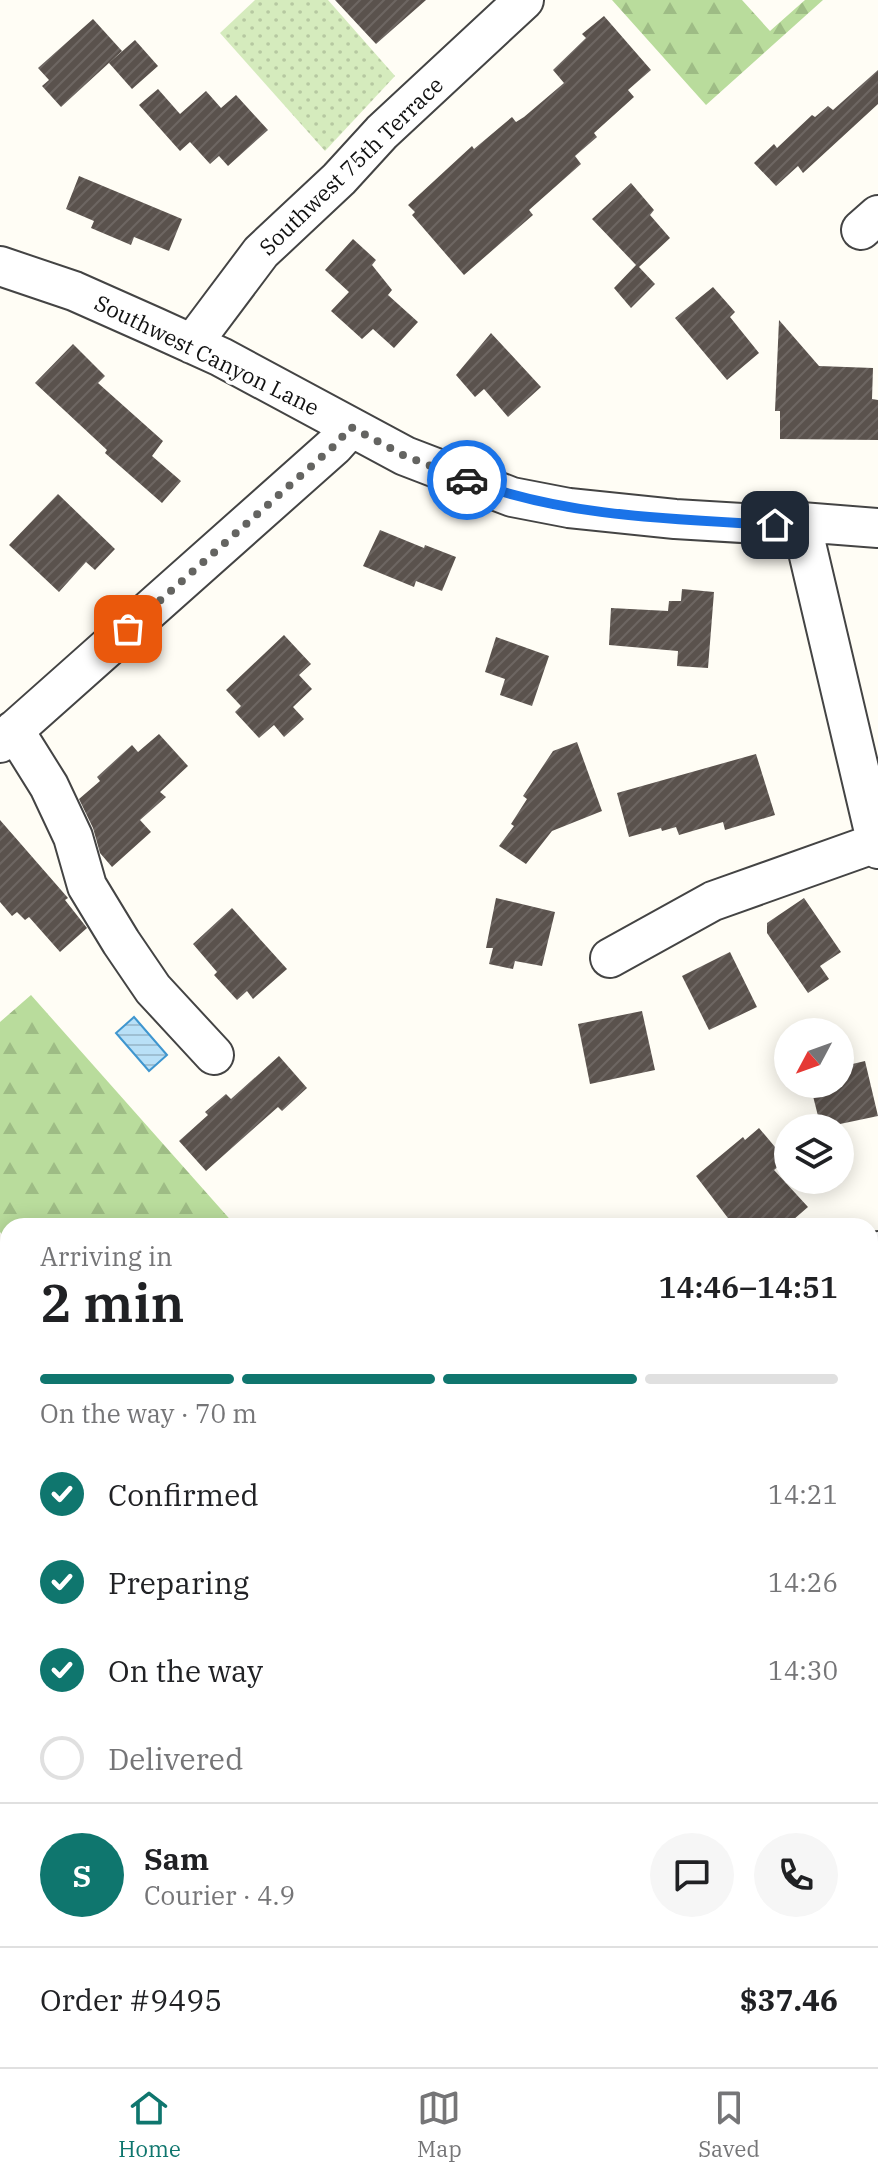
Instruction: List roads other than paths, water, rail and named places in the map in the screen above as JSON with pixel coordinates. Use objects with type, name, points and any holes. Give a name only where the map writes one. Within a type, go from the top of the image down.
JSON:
[{"type":"street","name":"Southwest 75th Terrace","points":[[192,344],[261,252],[339,179],[382,132],[524,0]]},
{"type":"street","name":"Southwest Canyon Lane","points":[[0,266],[74,291],[192,344],[405,456],[486,488],[569,508],[675,519],[775,525],[801,522],[878,528]]},
{"type":"street","points":[[214,1055],[153,989],[121,942],[87,886],[73,837],[49,786],[7,737],[334,446],[351,427]]},
{"type":"street","points":[[610,958],[713,901],[877,846],[801,522]]},
{"type":"water","points":[[134,1017],[167,1055],[149,1071],[116,1033]]}]
